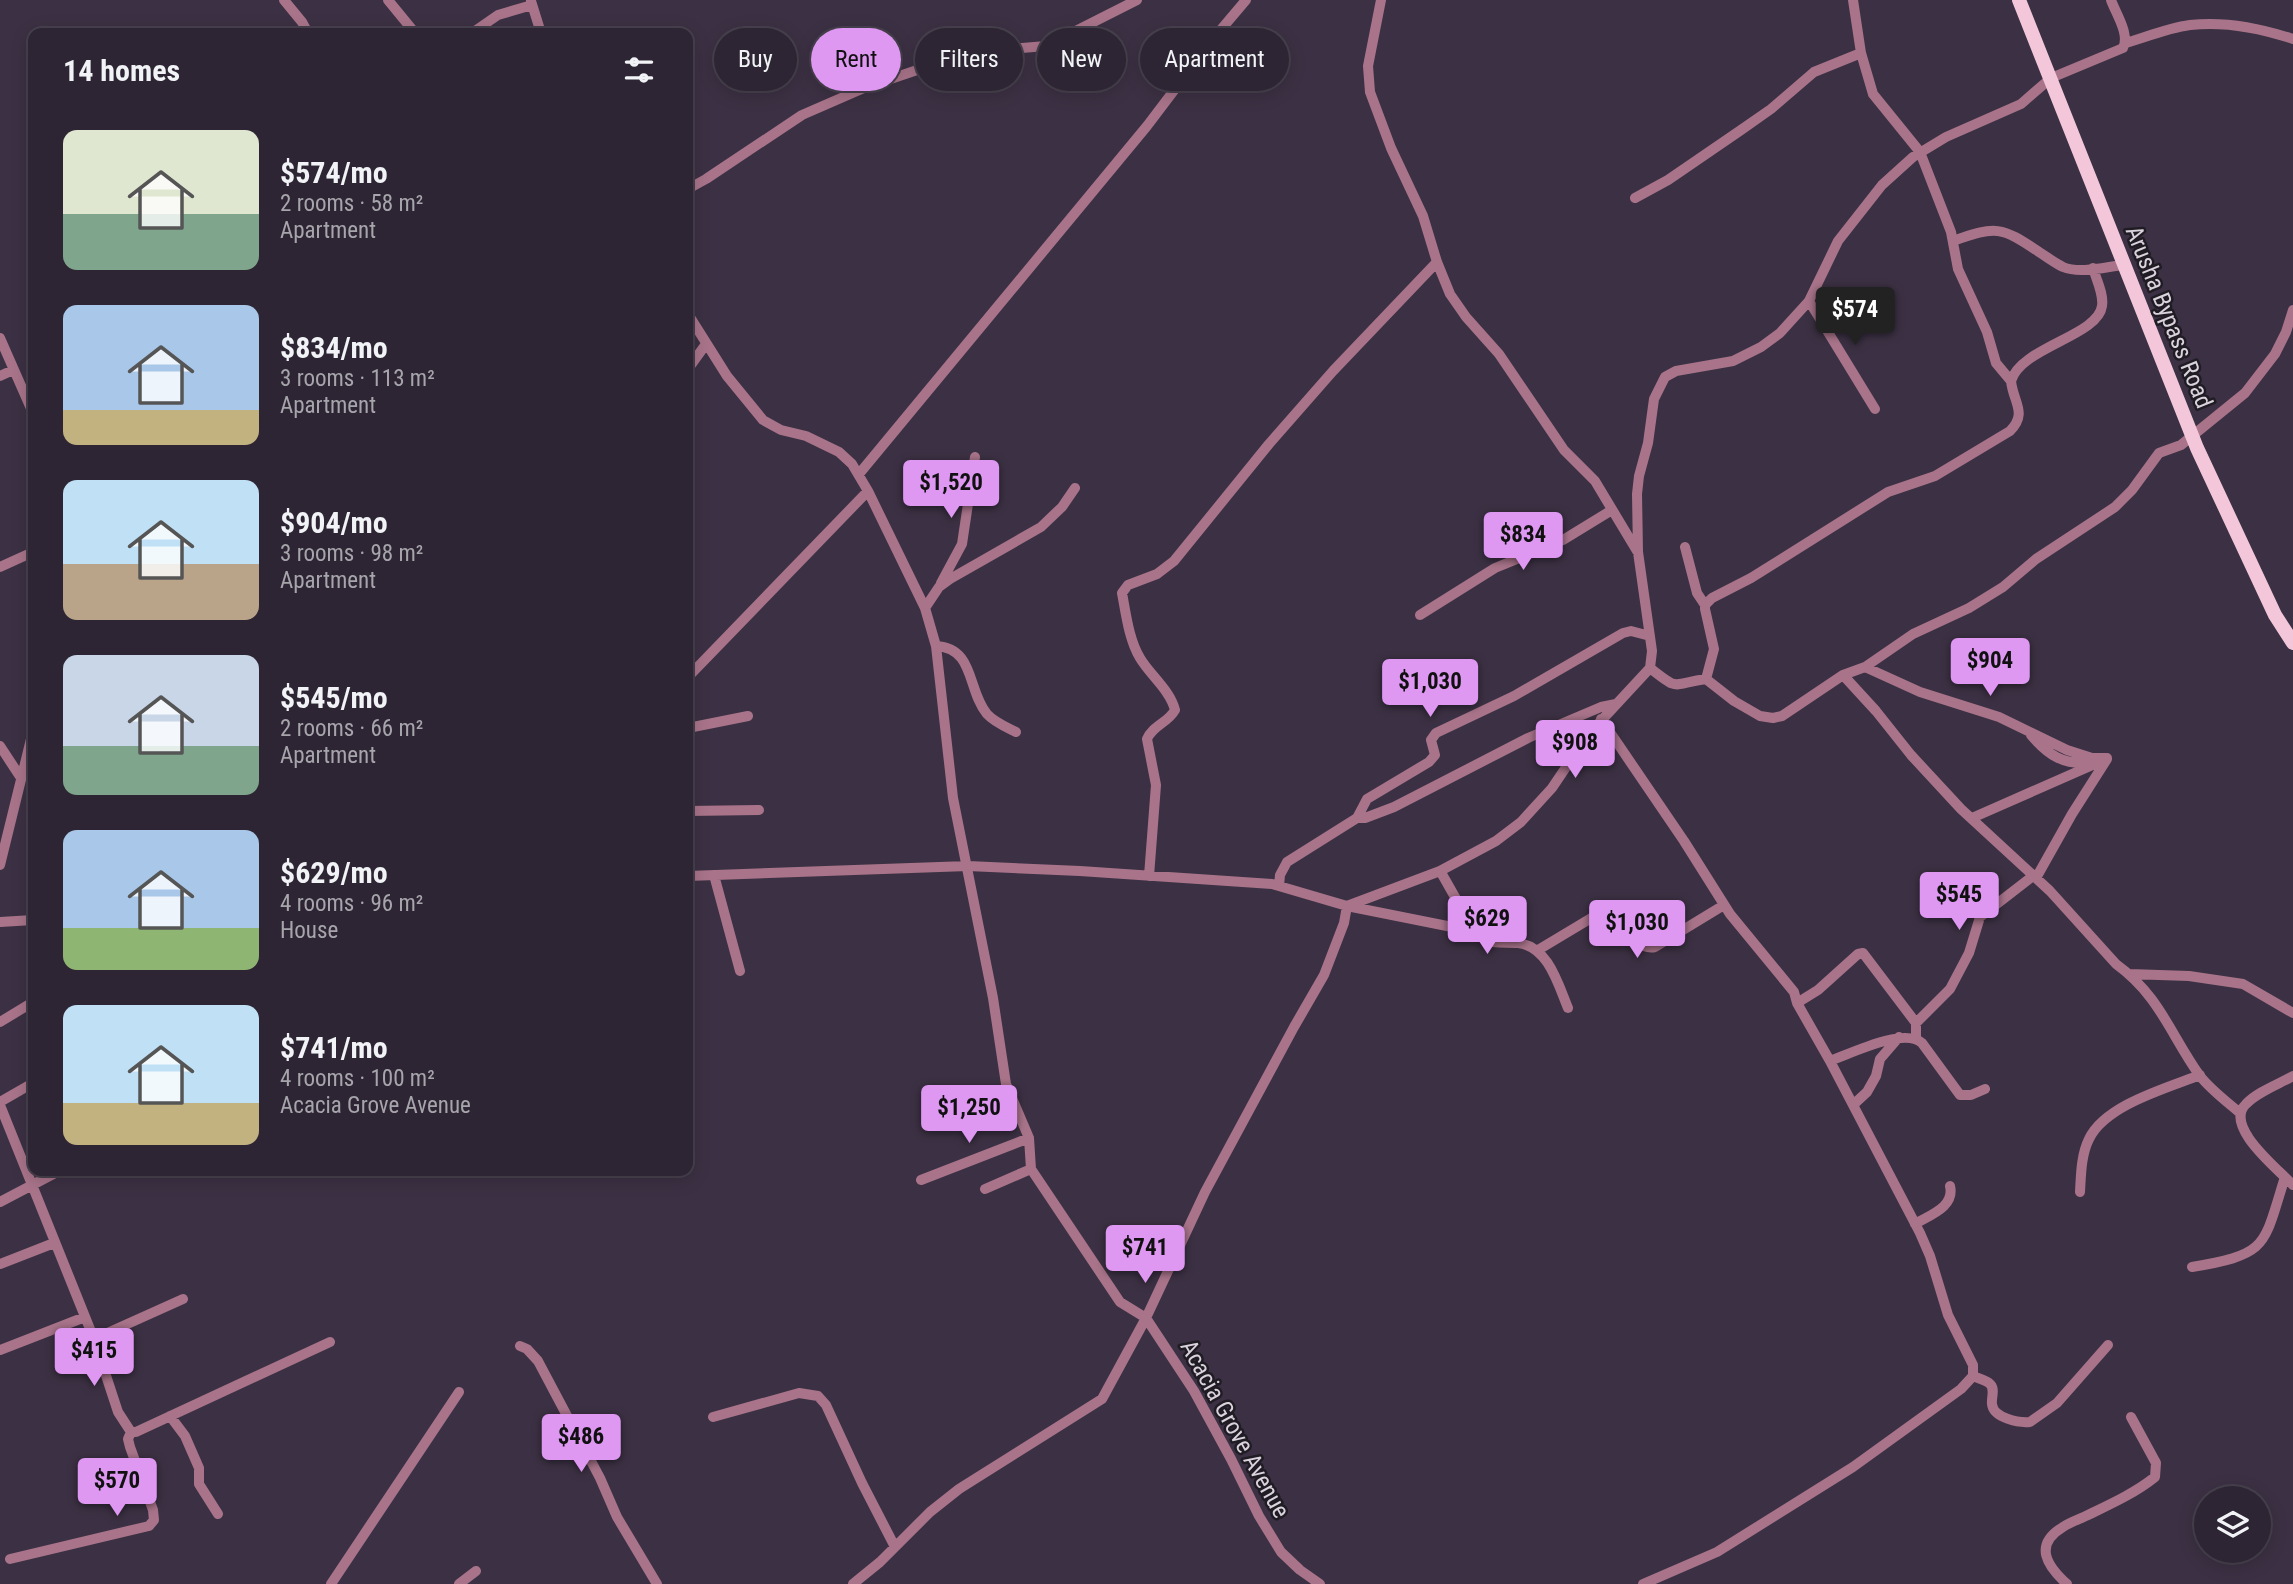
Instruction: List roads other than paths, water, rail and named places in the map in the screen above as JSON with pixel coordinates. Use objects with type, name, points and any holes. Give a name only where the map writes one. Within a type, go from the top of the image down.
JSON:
[{"type":"main road","name":"Arusha Bypass Road","points":[[2019,0],[2192,437],[2275,615],[2293,643]]},
{"type":"street","points":[[284,0],[305,28]]},
{"type":"street","points":[[388,0],[411,28]]},
{"type":"street","points":[[693,186],[802,115],[864,88],[929,65],[1011,49],[1046,46],[1137,0]]},
{"type":"street","points":[[859,474],[1147,126],[1246,0]]},
{"type":"street","points":[[1381,0],[1368,66],[1370,92],[1387,138],[1423,216],[1450,294],[1460,310],[1499,354],[1564,450],[1595,481],[1638,552]]},
{"type":"street","points":[[1705,605],[1712,598],[1751,578],[1888,492],[1926,481],[2010,431],[2019,421],[2011,381],[1996,363],[1987,332],[1958,269],[1953,241],[1920,152],[1872,94],[1861,53],[1853,0]]},
{"type":"street","points":[[1347,906],[1440,871],[1496,841],[1536,808],[1601,719],[1650,668],[1650,636],[1636,522],[1639,476],[1648,443],[1654,399],[1665,377],[1676,370],[1734,361],[1780,333],[1810,300],[1838,242],[1882,185],[1920,152],[1946,137],[2021,104],[2052,78],[2123,48],[2126,43],[2125,35],[2111,0]]},
{"type":"street","points":[[479,28],[498,15],[531,2],[539,28]]},
{"type":"street","points":[[2126,43],[2188,25],[2210,24],[2247,27],[2293,39]]},
{"type":"street","points":[[1635,198],[1668,180],[1751,123],[1814,72],[1861,53]]},
{"type":"street","points":[[1953,241],[1985,230],[2005,231],[2063,267],[2071,269],[2123,265]]},
{"type":"street","points":[[1149,876],[1156,793],[1155,772],[1147,739],[1175,710],[1172,701],[1139,657],[1122,593],[1128,585],[1157,574],[1174,561],[1333,371],[1437,262]]},
{"type":"street","points":[[2011,381],[2013,374],[2024,362],[2080,329],[2099,313],[2102,298],[2093,268]]},
{"type":"street","points":[[1810,300],[1875,409]]},
{"type":"street","points":[[1706,678],[1744,707],[1760,716],[1773,718],[1790,712],[1843,675],[1865,667],[1913,635],[1969,608],[2003,587],[2036,559],[2115,507],[2132,490],[2159,453],[2182,445],[2238,400],[2265,369],[2286,332],[2293,310]]},
{"type":"street","points":[[693,322],[727,376],[763,420],[781,430],[806,436],[839,452],[859,474],[925,608],[936,646],[953,798],[993,998],[1006,1084],[1029,1138],[1031,1169],[985,1189]]},
{"type":"street","points":[[0,338],[13,370],[28,396]]},
{"type":"street","points":[[693,362],[706,344]]},
{"type":"street","points":[[0,376],[13,370]]},
{"type":"street","points":[[925,608],[962,544],[975,457]]},
{"type":"street","points":[[939,587],[1041,527],[1053,517],[1075,488]]},
{"type":"street","points":[[693,672],[868,491]]},
{"type":"street","points":[[1420,615],[1495,568],[1563,540],[1612,510]]},
{"type":"street","points":[[1685,547],[1697,593],[1705,605],[1714,649],[1706,678]]},
{"type":"street","points":[[0,567],[28,554]]},
{"type":"street","points":[[1279,886],[1280,875],[1287,862],[1357,818],[1367,799],[1433,759],[1435,755],[1431,740],[1436,733],[1514,696],[1623,633],[1631,631],[1650,636]]},
{"type":"street","points":[[936,646],[950,647],[957,652],[987,714],[1016,732]]},
{"type":"street","points":[[1865,667],[1920,692],[1999,717],[2067,750],[2092,758],[2107,758]]},
{"type":"street","points":[[1650,668],[1671,684],[1681,686],[1706,678]]},
{"type":"street","points":[[1843,675],[1911,755],[2034,877],[2116,964],[2129,974],[2161,1010],[2200,1075],[2240,1113]]},
{"type":"street","points":[[1357,818],[1385,811],[1528,738],[1617,704]]},
{"type":"street","points":[[693,727],[748,716]]},
{"type":"street","points":[[1601,719],[1724,905],[1794,992],[1797,1003],[1830,1061],[1930,1256],[1948,1315],[1971,1358],[1973,1376],[1961,1389],[1853,1467],[1717,1552],[1643,1584]]},
{"type":"street","points":[[0,746],[21,778]]},
{"type":"street","points":[[0,865],[28,751]]},
{"type":"street","points":[[1972,818],[2107,758]]},
{"type":"street","points":[[1916,1023],[1950,989],[1969,953],[1980,916],[2034,877],[2107,758]]},
{"type":"street","points":[[693,811],[758,810]]},
{"type":"street","points":[[693,876],[968,866],[1253,882],[1279,886],[1347,906],[1477,932]]},
{"type":"street","points":[[1440,871],[1477,932],[1485,940],[1532,945],[1538,950],[1568,1008]]},
{"type":"street","points":[[713,875],[740,971]]},
{"type":"street","points":[[1538,950],[1598,914],[1604,915],[1648,949],[1724,905]]},
{"type":"street","points":[[853,1584],[930,1512],[959,1489],[1102,1399],[1146,1318],[1205,1192],[1324,975],[1344,923],[1347,906]]},
{"type":"street","points":[[0,922],[28,920]]},
{"type":"street","points":[[1797,1003],[1818,990],[1858,954],[1863,953],[1916,1023],[1916,1038],[1959,1096],[1971,1096],[1985,1089]]},
{"type":"street","points":[[2129,974],[2189,976],[2243,984],[2293,1013]]},
{"type":"street","points":[[0,1022],[28,1005]]},
{"type":"street","points":[[1830,1061],[1900,1037],[1916,1038]]},
{"type":"street","points":[[1853,1105],[1867,1092],[1876,1076],[1880,1059],[1900,1037]]},
{"type":"street","points":[[2080,1192],[2087,1141],[2100,1124],[2130,1104],[2200,1075]]},
{"type":"street","points":[[2293,1076],[2247,1102],[2240,1113],[2241,1126],[2246,1136],[2293,1185]]},
{"type":"street","points":[[28,1086],[0,1103],[94,1339],[118,1412],[131,1432]]},
{"type":"street","points":[[921,1180],[1029,1138]]},
{"type":"street","name":"Acacia Grove Avenue","points":[[1031,1169],[1121,1302],[1146,1318],[1194,1391],[1259,1516],[1281,1552],[1320,1584]]},
{"type":"street","points":[[0,1202],[51,1176]]},
{"type":"street","points":[[2192,1267],[2239,1257],[2254,1249],[2269,1228],[2285,1177]]},
{"type":"street","points":[[1915,1224],[1946,1205],[1951,1198],[1950,1186]]},
{"type":"street","points":[[0,1264],[54,1242]]},
{"type":"street","points":[[94,1339],[183,1299]]},
{"type":"street","points":[[0,1350],[85,1317]]},
{"type":"street","points":[[10,1559],[149,1526],[154,1520],[153,1510],[130,1447],[128,1439],[131,1432],[330,1342]]},
{"type":"street","points":[[1973,1376],[1989,1383],[1993,1388],[1992,1405],[1995,1411],[2010,1420],[2030,1422],[2057,1403],[2108,1345]]},
{"type":"street","points":[[520,1346],[527,1349],[538,1361],[600,1478],[617,1517],[657,1584]]},
{"type":"street","points":[[331,1584],[459,1392]]},
{"type":"street","points":[[713,1417],[799,1393],[818,1396],[826,1405],[895,1547]]},
{"type":"street","points":[[170,1416],[186,1436],[199,1468],[199,1484],[218,1514]]},
{"type":"street","points":[[2067,1584],[2054,1572],[2045,1557],[2046,1544],[2051,1536],[2063,1526],[2141,1488],[2155,1477],[2157,1463],[2131,1417]]},
{"type":"street","points":[[459,1584],[476,1571]]}]
